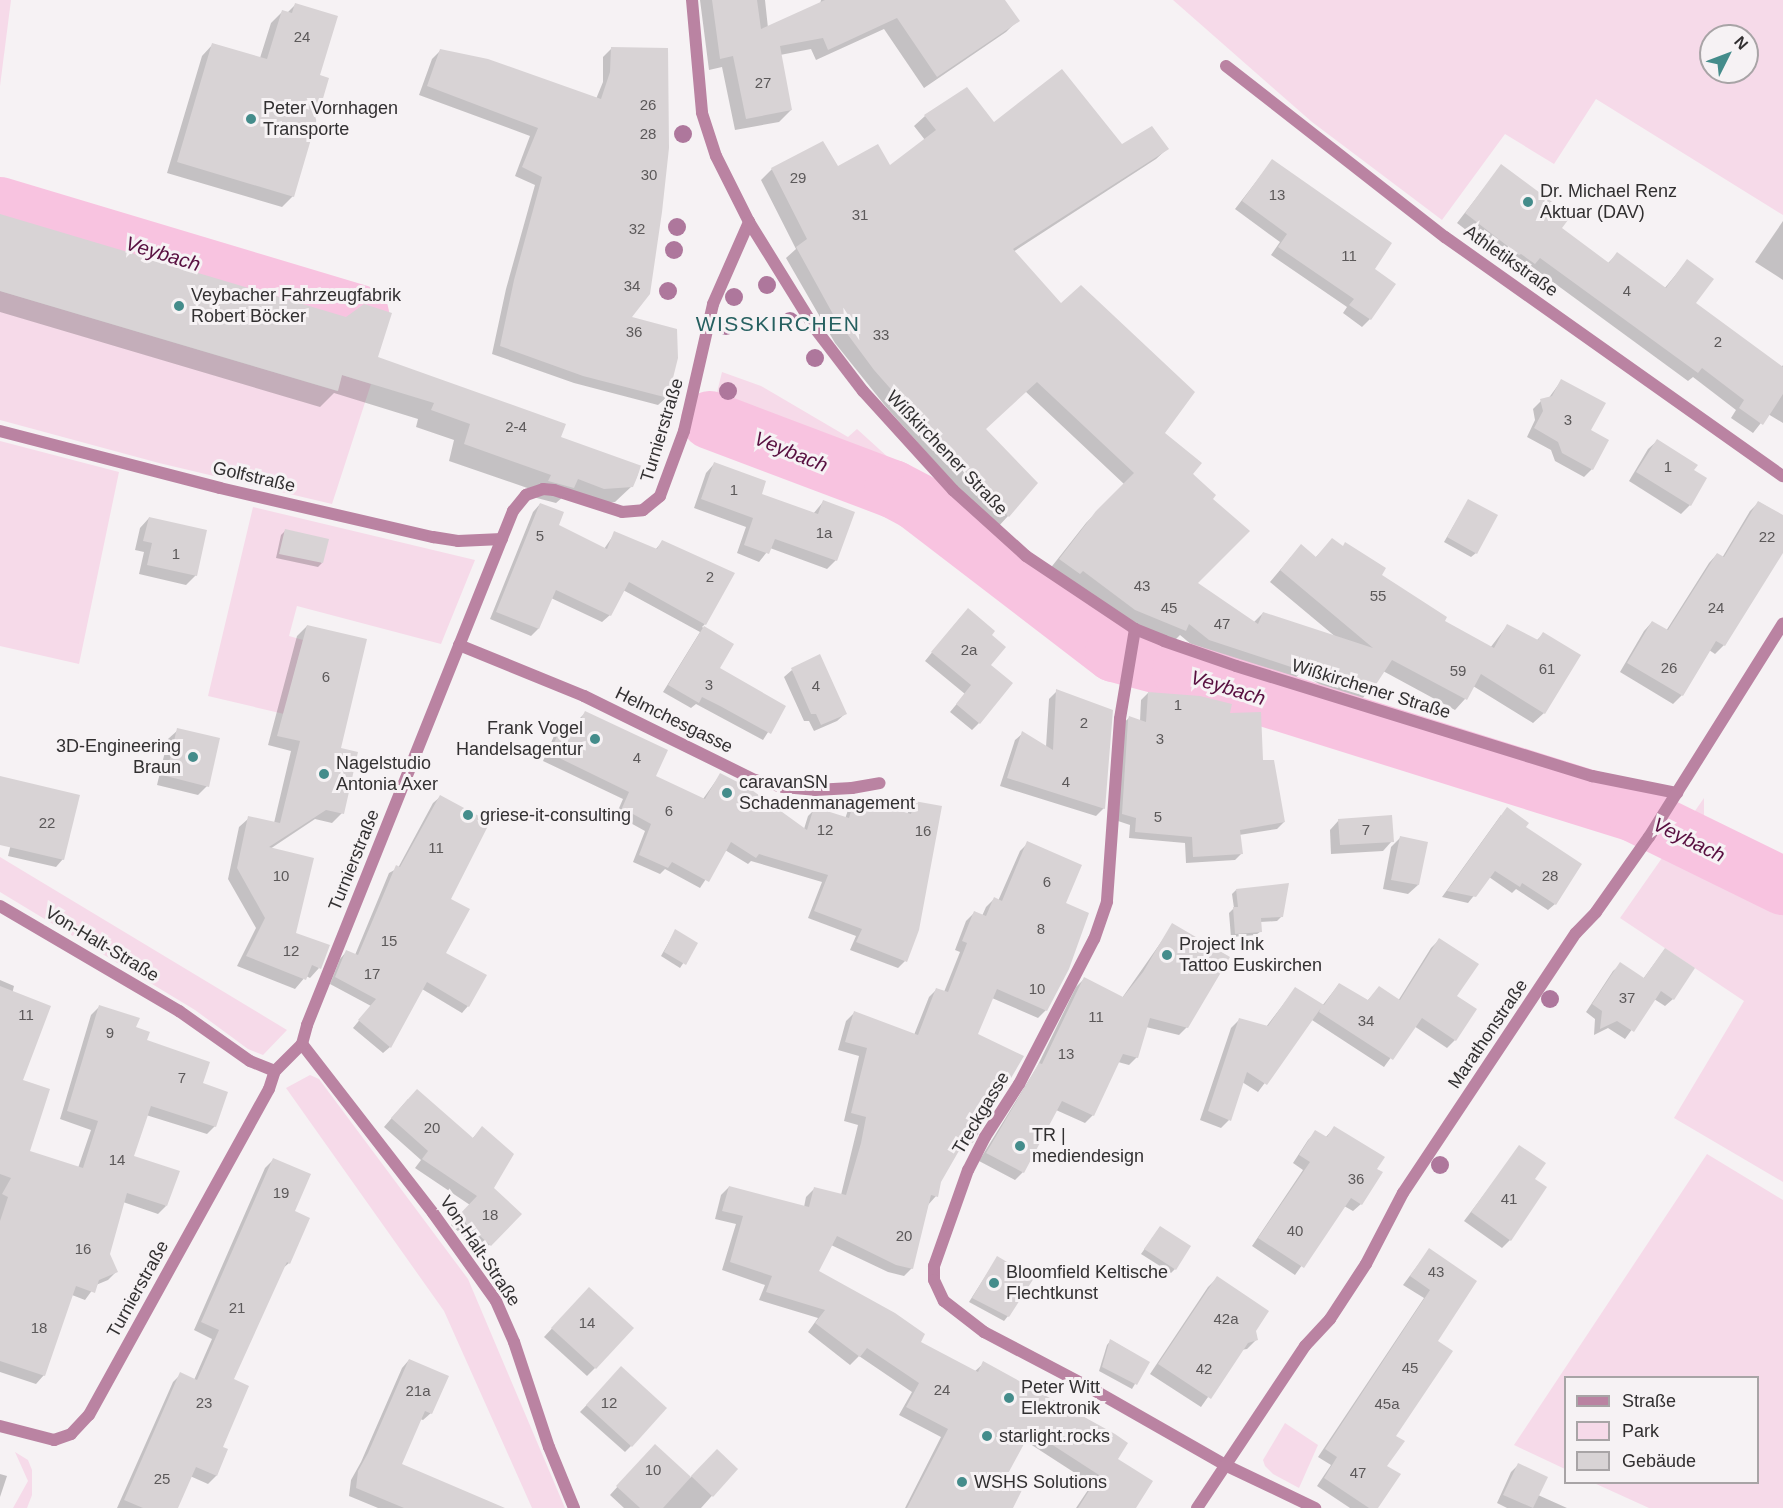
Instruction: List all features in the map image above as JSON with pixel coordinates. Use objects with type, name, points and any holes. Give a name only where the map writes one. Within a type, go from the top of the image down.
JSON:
[{"type":"street","name":"Wißkirchener Straße","points":[[692,0],[702,113],[716,156],[749,222],[814,327],[863,390],[953,490],[1026,556],[1060,581],[1135,629],[1236,666],[1592,776],[1677,793]]},
{"type":"street","name":"Athletikstraße","points":[[1226,66],[1445,237],[1783,476]]},
{"type":"street","name":"Turnierstraße","points":[[0,1426],[40,1438],[62,1439],[81,1426],[90,1415],[269,1089],[275,1071],[299,1047],[459,645],[519,502],[535,491],[554,490],[622,512],[643,510],[660,496],[684,431],[713,304],[749,222]]},
{"type":"street","name":"Golfstraße","points":[[0,431],[220,488],[433,537],[470,541],[502,539]]},
{"type":"street","name":"Marathonstraße","points":[[1197,1508],[1305,1346],[1330,1318],[1366,1264],[1403,1193],[1570,943],[1596,912],[1649,837],[1783,623]]},
{"type":"street","name":"Treckgasse","points":[[1135,629],[1120,719],[1107,902],[1094,939],[1019,1084],[985,1137],[968,1170],[934,1266],[934,1280],[944,1301],[984,1332],[1085,1384],[1225,1465]]},
{"type":"street","name":"Helmchesgasse","points":[[459,645],[584,696],[755,780],[783,787],[815,790],[852,788],[880,783]]},
{"type":"street","name":"Von-Halt-Straße","points":[[0,906],[179,1011],[256,1065],[275,1071]]},
{"type":"street","name":"Von-Halt-Straße","points":[[299,1047],[433,1213],[496,1301],[514,1342],[549,1448],[574,1508]]},
{"type":"street","points":[[1225,1465],[1315,1508]]},
{"type":"green space","points":[[0,0],[11,0],[0,86]]},
{"type":"green space","points":[[1173,0],[1783,0],[1783,215],[1596,99],[1554,164],[1505,134],[1442,220],[1312,122]]},
{"type":"green space","points":[[0,187],[364,302],[358,320],[0,214]]},
{"type":"green space","points":[[0,291],[337,391],[342,375],[371,384],[332,504],[159,463],[0,420]]},
{"type":"green space","points":[[722,372],[761,386],[848,437],[857,429],[890,459],[884,467],[871,473],[754,426],[712,413]]},
{"type":"green space","points":[[0,441],[119,472],[79,664],[0,646]]},
{"type":"green space","points":[[253,507],[475,560],[441,644],[297,606],[289,636],[303,640],[284,714],[208,696]]},
{"type":"green space","points":[[1704,798],[1704,817],[1783,862],[1783,1182],[1674,1118],[1744,1001],[1620,918]]},
{"type":"green space","points":[[0,857],[287,1030],[263,1055],[248,1049],[195,1010],[0,892]]},
{"type":"green space","points":[[310,1075],[319,1079],[468,1279],[565,1508],[532,1508],[444,1311],[286,1088]]},
{"type":"green space","points":[[1707,1154],[1783,1200],[1783,1508],[1649,1508],[1596,1484],[1759,1484],[1759,1376],[1564,1376],[1564,1469],[1514,1445]]},
{"type":"green space","points":[[1285,1423],[1318,1445],[1299,1488],[1273,1474],[1265,1466],[1263,1460]]},
{"type":"green space","points":[[15,1452],[28,1460],[32,1470],[32,1495],[27,1508],[13,1508],[28,1481]]},
{"type":"building","points":[[712,0],[757,0],[761,29],[825,0],[1005,0],[1020,21],[937,77],[897,18],[828,50],[823,38],[780,46],[792,110],[746,119],[733,56],[720,59]]},
{"type":"building","points":[[295,3],[338,16],[320,75],[329,78],[294,197],[177,162],[212,43],[267,59],[282,10],[292,13]]},
{"type":"building","points":[[611,47],[668,48],[669,148],[662,212],[650,294],[632,317],[677,329],[678,358],[668,398],[583,376],[500,346],[514,280],[542,177],[522,167],[538,128],[427,86],[440,49],[488,59],[601,99],[610,72]]},
{"type":"building","points":[[1062,69],[1122,144],[1152,126],[1169,149],[1013,249],[1061,303],[1081,285],[1195,392],[1165,433],[1202,463],[1193,474],[1216,495],[1213,499],[1250,531],[1198,583],[1258,624],[1263,612],[1373,648],[1280,570],[1301,544],[1316,557],[1332,538],[1343,546],[1345,542],[1386,568],[1382,575],[1447,617],[1445,621],[1494,648],[1507,624],[1538,640],[1543,632],[1581,655],[1545,714],[1481,674],[1467,700],[1392,660],[1371,692],[1348,685],[1311,662],[1306,669],[1297,669],[1209,640],[1189,624],[1186,631],[1135,610],[1083,571],[1080,574],[1059,559],[1096,511],[1134,473],[1037,382],[986,429],[1038,483],[1009,517],[979,489],[874,370],[834,316],[796,247],[807,239],[771,168],[823,141],[838,166],[878,144],[890,165],[936,130],[924,115],[967,87],[994,122]]},
{"type":"building","points":[[1272,159],[1392,243],[1375,269],[1396,284],[1371,320],[1349,305],[1354,299],[1278,247],[1287,234],[1242,201]]},
{"type":"building","points":[[1501,164],[1571,216],[1562,228],[1609,263],[1617,252],[1666,288],[1687,259],[1714,279],[1696,303],[1783,367],[1783,394],[1763,425],[1739,408],[1744,400],[1702,368],[1698,373],[1540,258],[1535,264],[1521,254],[1519,255],[1465,213]]},
{"type":"building","name":"Veybacher Fahrzeugfabrik Robert Böcker","points":[[0,214],[346,317],[364,304],[392,313],[378,357],[566,424],[561,437],[642,466],[633,487],[604,489],[578,479],[574,488],[548,481],[551,475],[464,444],[470,424],[431,410],[434,403],[342,375],[338,391],[0,291]]},
{"type":"building","points":[[1561,379],[1606,403],[1591,430],[1609,440],[1593,470],[1562,453],[1558,442],[1534,428],[1543,411],[1540,399],[1552,396]]},
{"type":"building","points":[[1657,439],[1698,465],[1694,470],[1707,478],[1691,506],[1636,472]]},
{"type":"building","points":[[714,462],[766,481],[762,494],[818,514],[823,500],[855,512],[837,561],[775,539],[769,554],[744,545],[753,518],[701,499]]},
{"type":"building","points":[[1468,499],[1498,515],[1477,554],[1447,537]]},
{"type":"building","points":[[1758,501],[1783,515],[1783,553],[1725,646],[1716,641],[1683,696],[1627,663],[1652,621],[1668,630],[1717,553],[1724,557]]},
{"type":"building","points":[[540,503],[564,512],[559,525],[607,549],[614,531],[657,549],[662,540],[735,573],[706,625],[629,582],[611,616],[556,590],[539,629],[496,612]]},
{"type":"building","points":[[149,517],[207,530],[197,576],[147,565],[152,543],[143,541]]},
{"type":"building","points":[[285,529],[329,539],[323,563],[279,554]]},
{"type":"building","points":[[968,608],[995,631],[992,635],[1006,647],[991,665],[1013,683],[980,724],[956,704],[971,685],[931,652]]},
{"type":"building","points":[[307,625],[367,639],[341,748],[358,752],[344,814],[326,810],[269,847],[314,858],[296,933],[330,945],[321,969],[312,965],[306,980],[246,956],[265,918],[237,868],[248,816],[280,823],[300,741],[277,736]]},
{"type":"building","points":[[704,626],[734,644],[720,668],[786,706],[771,734],[702,697],[699,703],[668,685]]},
{"type":"building","points":[[820,654],[847,714],[821,725],[816,714],[811,714],[791,668]]},
{"type":"building","points":[[1056,689],[1113,710],[1105,809],[1007,778],[1022,731],[1053,750]]},
{"type":"building","points":[[1148,692],[1200,696],[1232,704],[1230,713],[1261,712],[1263,760],[1274,760],[1285,822],[1240,830],[1243,854],[1193,857],[1192,837],[1135,832],[1136,818],[1122,814],[1128,720],[1129,716],[1146,722]]},
{"type":"building","points":[[585,711],[668,750],[656,776],[705,799],[720,773],[749,788],[807,830],[814,807],[849,818],[855,798],[911,814],[914,801],[942,806],[919,930],[907,962],[856,942],[862,929],[814,911],[828,875],[759,854],[756,858],[731,842],[709,882],[672,862],[668,868],[639,855],[651,824],[622,808],[629,792],[549,753],[561,728],[574,733]]},
{"type":"building","points":[[177,728],[220,738],[209,787],[166,776]]},
{"type":"building","points":[[0,776],[80,795],[64,860],[0,845]]},
{"type":"building","points":[[440,795],[490,822],[451,899],[470,909],[446,953],[487,975],[469,1007],[427,982],[391,1048],[358,1020],[376,999],[335,977],[346,950],[358,955],[396,865],[400,867]]},
{"type":"building","points":[[1507,807],[1529,823],[1526,827],[1582,864],[1556,905],[1522,883],[1520,887],[1495,871],[1476,897],[1447,891]]},
{"type":"building","points":[[1392,815],[1394,842],[1340,845],[1338,819]]},
{"type":"building","points":[[1400,836],[1428,842],[1419,885],[1391,880]]},
{"type":"building","points":[[1027,841],[1082,865],[1066,903],[1089,913],[1069,969],[1047,1011],[997,989],[978,1034],[1024,1056],[971,1146],[964,1142],[941,1182],[938,1197],[931,1195],[913,1269],[896,1265],[837,1236],[819,1271],[895,1313],[925,1334],[921,1342],[978,1372],[983,1361],[1115,1434],[1128,1443],[1118,1459],[1153,1481],[1136,1508],[1078,1508],[1099,1475],[1031,1431],[1005,1479],[1022,1490],[1013,1508],[907,1508],[948,1429],[906,1407],[919,1383],[867,1348],[860,1357],[815,1323],[825,1310],[766,1292],[772,1276],[730,1262],[743,1216],[722,1211],[729,1186],[809,1207],[814,1187],[846,1195],[866,1117],[851,1113],[867,1048],[845,1042],[854,1011],[918,1035],[936,988],[948,992],[967,943],[962,941],[974,911],[986,916],[994,897],[1002,901]]},
{"type":"building","points":[[1289,883],[1283,917],[1261,918],[1262,932],[1235,934],[1233,907],[1238,907],[1236,889]]},
{"type":"building","points":[[1172,923],[1230,957],[1188,1028],[1150,1018],[1138,1058],[1123,1054],[1094,1116],[1062,1101],[1024,1173],[986,1153],[1039,1063],[1042,1064],[1084,977],[1123,997],[1143,972]]},
{"type":"building","points":[[675,929],[698,943],[686,965],[664,952]]},
{"type":"building","points":[[1439,938],[1479,964],[1457,996],[1477,1009],[1456,1041],[1422,1018],[1393,1060],[1319,1012],[1321,1008],[1267,1085],[1247,1072],[1231,1121],[1208,1111],[1239,1018],[1268,1026],[1295,987],[1324,1005],[1339,983],[1368,1000],[1379,986],[1400,1000]]},
{"type":"building","points":[[1665,948],[1695,968],[1674,1000],[1661,991],[1634,1032],[1617,1021],[1600,1029],[1602,1011],[1592,1004],[1620,962],[1644,978]]},
{"type":"building","points":[[0,986],[51,1006],[23,1080],[50,1089],[30,1151],[83,1168],[98,1121],[67,1111],[99,1005],[140,1018],[136,1027],[150,1032],[147,1040],[210,1062],[203,1083],[228,1092],[216,1127],[151,1106],[134,1156],[180,1171],[167,1206],[127,1193],[110,1254],[118,1272],[99,1280],[95,1293],[76,1286],[45,1376],[0,1361],[0,1221],[8,1197],[2,1194],[11,1178],[0,1174]]},
{"type":"building","points":[[417,1089],[473,1138],[482,1126],[514,1154],[494,1188],[522,1214],[491,1246],[458,1216],[477,1196],[422,1159],[428,1151],[391,1118]]},
{"type":"building","points":[[1334,1126],[1385,1157],[1377,1169],[1383,1172],[1362,1205],[1351,1198],[1304,1268],[1258,1238],[1310,1162],[1299,1155],[1315,1130],[1327,1137]]},
{"type":"building","points":[[1519,1145],[1546,1163],[1535,1179],[1547,1187],[1511,1241],[1471,1212]]},
{"type":"building","points":[[273,1158],[311,1174],[295,1211],[310,1218],[290,1264],[287,1262],[234,1379],[249,1386],[223,1447],[228,1449],[217,1476],[196,1467],[178,1508],[143,1508],[124,1500],[180,1372],[197,1380],[219,1330],[201,1322]]},
{"type":"building","points":[[1160,1226],[1191,1246],[1176,1270],[1144,1249]]},
{"type":"building","points":[[1429,1248],[1477,1281],[1438,1341],[1453,1351],[1396,1436],[1405,1441],[1387,1466],[1401,1474],[1378,1508],[1369,1508],[1324,1478],[1337,1457],[1325,1449],[1430,1290],[1410,1276]]},
{"type":"building","points":[[997,1256],[1034,1278],[1009,1317],[972,1298]]},
{"type":"building","points":[[1217,1276],[1269,1311],[1256,1331],[1258,1340],[1248,1343],[1211,1399],[1158,1364]]},
{"type":"building","points":[[589,1287],[634,1328],[596,1369],[551,1328]]},
{"type":"building","points":[[1110,1339],[1150,1362],[1137,1385],[1102,1367]]},
{"type":"building","points":[[409,1359],[449,1376],[432,1414],[425,1411],[402,1464],[505,1508],[404,1508],[356,1488],[358,1471]]},
{"type":"building","points":[[621,1366],[667,1408],[632,1447],[586,1405]]},
{"type":"building","points":[[655,1444],[691,1477],[663,1508],[640,1508],[616,1486]]},
{"type":"building","points":[[717,1449],[738,1469],[713,1497],[691,1476]]},
{"type":"building","points":[[1518,1463],[1548,1477],[1533,1508],[1503,1495]]},
{"type":"waterway","name":"Veybach","points":[[0,206],[360,314]]},
{"type":"waterway","name":"Veybach","points":[[710,420],[893,489],[917,502],[1114,653],[1181,671],[1636,814],[1783,886]]},
{"type":"place","name":"Peter Vornhagen Transporte","points":[[251,119]]},
{"type":"place","name":"Dr. Michael Renz Aktuar (DAV)","points":[[1528,202]]},
{"type":"place","name":"Veybacher Fahrzeugfabrik Robert Böcker","points":[[179,306]]},
{"type":"place","name":"Frank Vogel Handelsagentur","points":[[595,739]]},
{"type":"place","name":"3D-Engineering Braun","points":[[193,757]]},
{"type":"place","name":"Nagelstudio Antonia Axer","points":[[324,774]]},
{"type":"place","name":"caravanSN Schadenmanagement","points":[[727,793]]},
{"type":"place","name":"griese-it-consulting","points":[[468,815]]},
{"type":"place","name":"Project Ink Tattoo Euskirchen","points":[[1167,955]]},
{"type":"place","name":"TR | mediendesign","points":[[1020,1146]]},
{"type":"place","name":"Bloomfield Keltische Flechtkunst","points":[[994,1283]]},
{"type":"place","name":"Peter Witt Elektronik","points":[[1009,1398]]},
{"type":"place","name":"starlight.rocks","points":[[987,1436]]},
{"type":"place","name":"WSHS Solutions","points":[[962,1482]]},
{"type":"district","name":"WISSKIRCHEN","points":[[778,324]]}]
